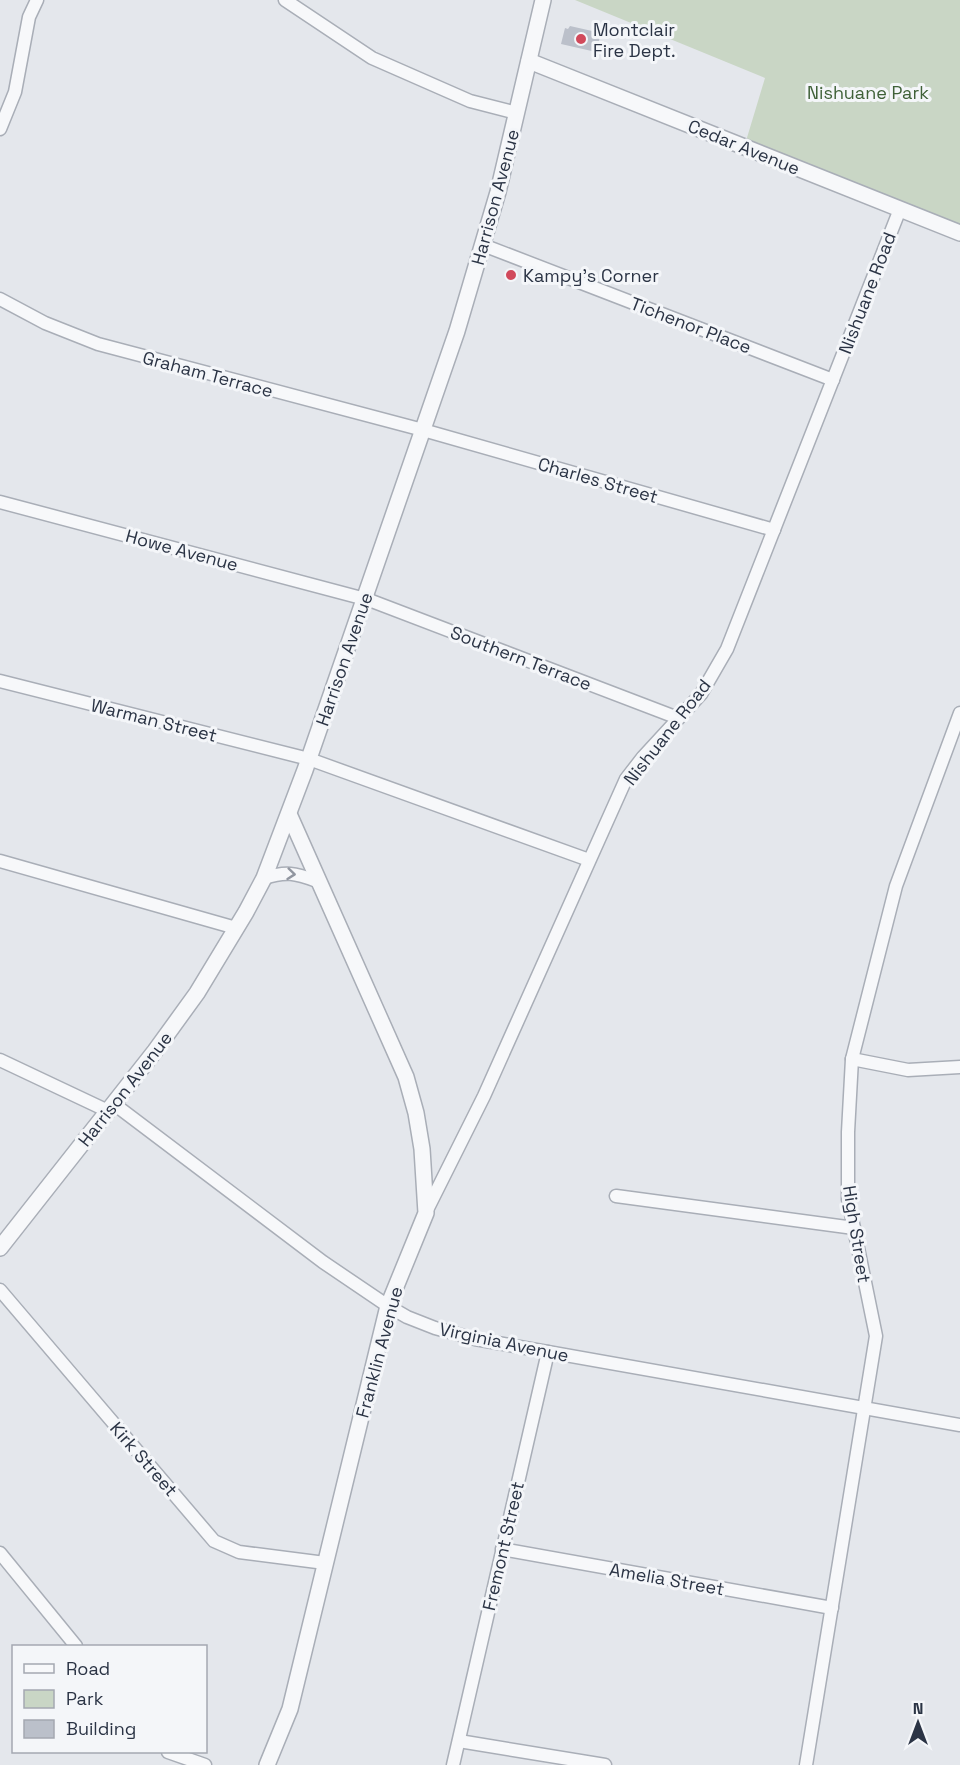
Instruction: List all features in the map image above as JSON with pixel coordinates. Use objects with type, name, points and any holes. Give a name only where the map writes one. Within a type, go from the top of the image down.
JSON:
[{"type":"street","points":[[0,129],[15,92],[29,18],[36,0]]},
{"type":"street","points":[[285,0],[372,58],[470,101],[517,113]]},
{"type":"street","name":"Harrison Avenue","points":[[1,1246],[111,1108],[197,993],[264,878],[309,759],[457,331],[498,192],[543,0]]},
{"type":"street","name":"Cedar Avenue","points":[[529,61],[960,233]]},
{"type":"street","name":"Nishuane Road","points":[[426,1213],[484,1096],[626,779],[643,757],[701,694],[727,649],[900,209]]},
{"type":"street","name":"Tichenor Place","points":[[483,245],[833,380]]},
{"type":"street","name":"Graham Terrace","points":[[0,299],[45,323],[99,344],[423,430]]},
{"type":"street","name":"Charles Street","points":[[423,430],[774,530]]},
{"type":"street","name":"Howe Avenue","points":[[0,502],[364,599]]},
{"type":"street","name":"Southern Terrace","points":[[364,599],[678,718]]},
{"type":"street","name":"Warman Street","points":[[0,681],[309,759],[589,860]]},
{"type":"street","name":"High Street","points":[[806,1765],[876,1336],[848,1199],[848,1132],[852,1059],[896,886],[960,713]]},
{"type":"street","name":"Franklin Avenue","points":[[267,1765],[290,1709],[388,1306],[426,1213],[422,1149],[416,1113],[406,1077],[289,814]]},
{"type":"street","points":[[0,861],[236,928]]},
{"type":"street","points":[[264,878],[282,872],[298,874],[317,881]]},
{"type":"street","points":[[852,1059],[908,1070],[960,1067]]},
{"type":"street","name":"Virginia Avenue","points":[[0,1060],[111,1108],[323,1262],[406,1317],[475,1339],[960,1425]]},
{"type":"street","points":[[616,1196],[854,1228]]},
{"type":"street","name":"Kirk Street","points":[[0,1290],[214,1540],[238,1552],[325,1563]]},
{"type":"street","name":"Fremont Street","points":[[453,1765],[548,1352]]},
{"type":"street","name":"Amelia Street","points":[[502,1550],[832,1608]]},
{"type":"street","points":[[0,1553],[74,1645]]},
{"type":"street","points":[[459,1741],[605,1765]]},
{"type":"street","points":[[171,1753],[205,1765]]},
{"type":"green space","name":"Nishuane Park","points":[[575,0],[960,0],[960,230],[746,141],[765,78]]},
{"type":"building","name":"Montclair Fire Dept.","points":[[570,26],[601,33],[596,52],[561,44],[565,28],[568,29]]},
{"type":"place","name":"Montclair Fire Dept.","points":[[581,39]]},
{"type":"place","name":"Kampy's Corner","points":[[511,275]]}]
